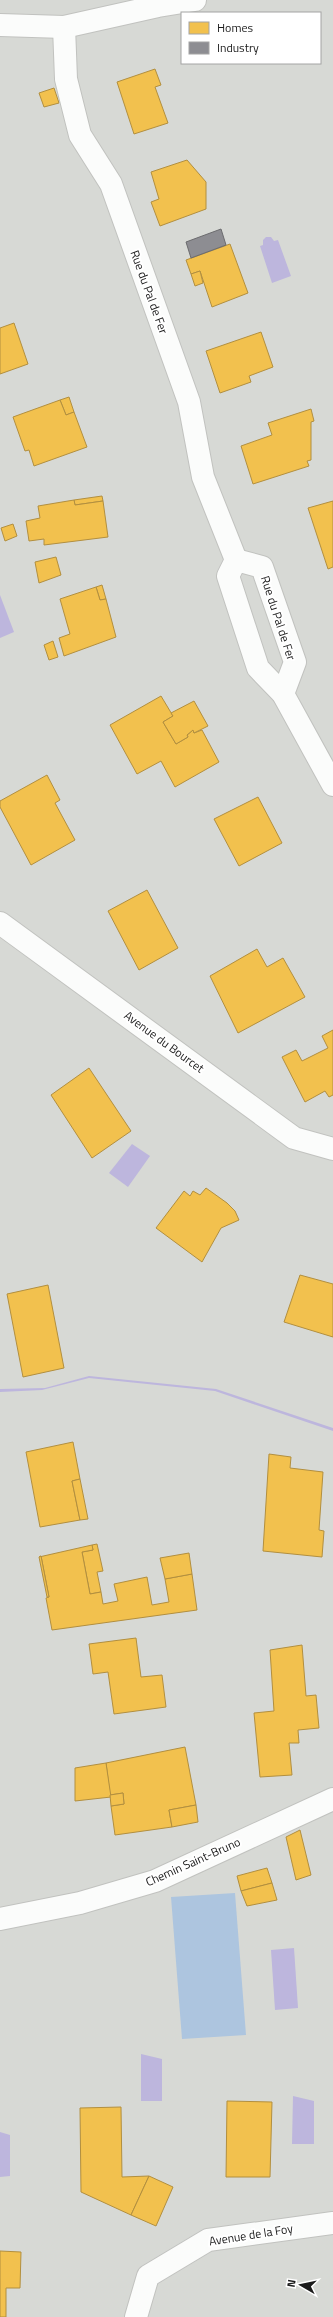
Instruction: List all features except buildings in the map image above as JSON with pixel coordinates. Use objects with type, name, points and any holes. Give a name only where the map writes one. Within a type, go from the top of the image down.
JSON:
[{"type":"street","points":[[0,25],[64,27],[157,3],[195,0]]},
{"type":"street","name":"Rue du Pal de Fer","points":[[64,27],[66,79],[80,135],[111,184],[189,402],[203,477],[236,560],[262,567],[295,662],[283,694]]},
{"type":"street","points":[[236,560],[228,576],[258,668],[283,694],[333,785]]},
{"type":"street","name":"Avenue du Bourcet","points":[[0,923],[294,1138],[333,1149]]},
{"type":"street","name":"Chemin Saint-Bruno","points":[[0,1919],[80,1903],[155,1881],[333,1799]]},
{"type":"street","name":"Avenue de la Foy","points":[[136,2317],[148,2276],[208,2240],[333,2222]]},
{"type":"shaded area","points":[[0,0],[333,0],[333,2317],[0,2317]]},
{"type":"shaded area","points":[[266,237],[271,237],[274,241],[278,240],[291,276],[272,283],[260,246],[263,245],[263,240]]},
{"type":"shaded area","points":[[0,595],[14,632],[0,638]]},
{"type":"shaded area","points":[[132,1144],[150,1156],[128,1187],[109,1173]]},
{"type":"shaded area","points":[[89,1376],[216,1389],[333,1428],[333,1431],[215,1391],[89,1378],[42,1390],[0,1392],[0,1389],[45,1388]]},
{"type":"shaded area","points":[[235,1893],[246,2035],[182,2039],[171,1897]]},
{"type":"shaded area","points":[[294,1948],[298,2008],[275,2010],[271,1950]]},
{"type":"shaded area","points":[[141,2054],[162,2059],[162,2101],[141,2101]]},
{"type":"shaded area","points":[[293,2096],[314,2101],[314,2144],[292,2144]]},
{"type":"shaded area","points":[[0,2132],[10,2135],[10,2176],[0,2177]]}]
